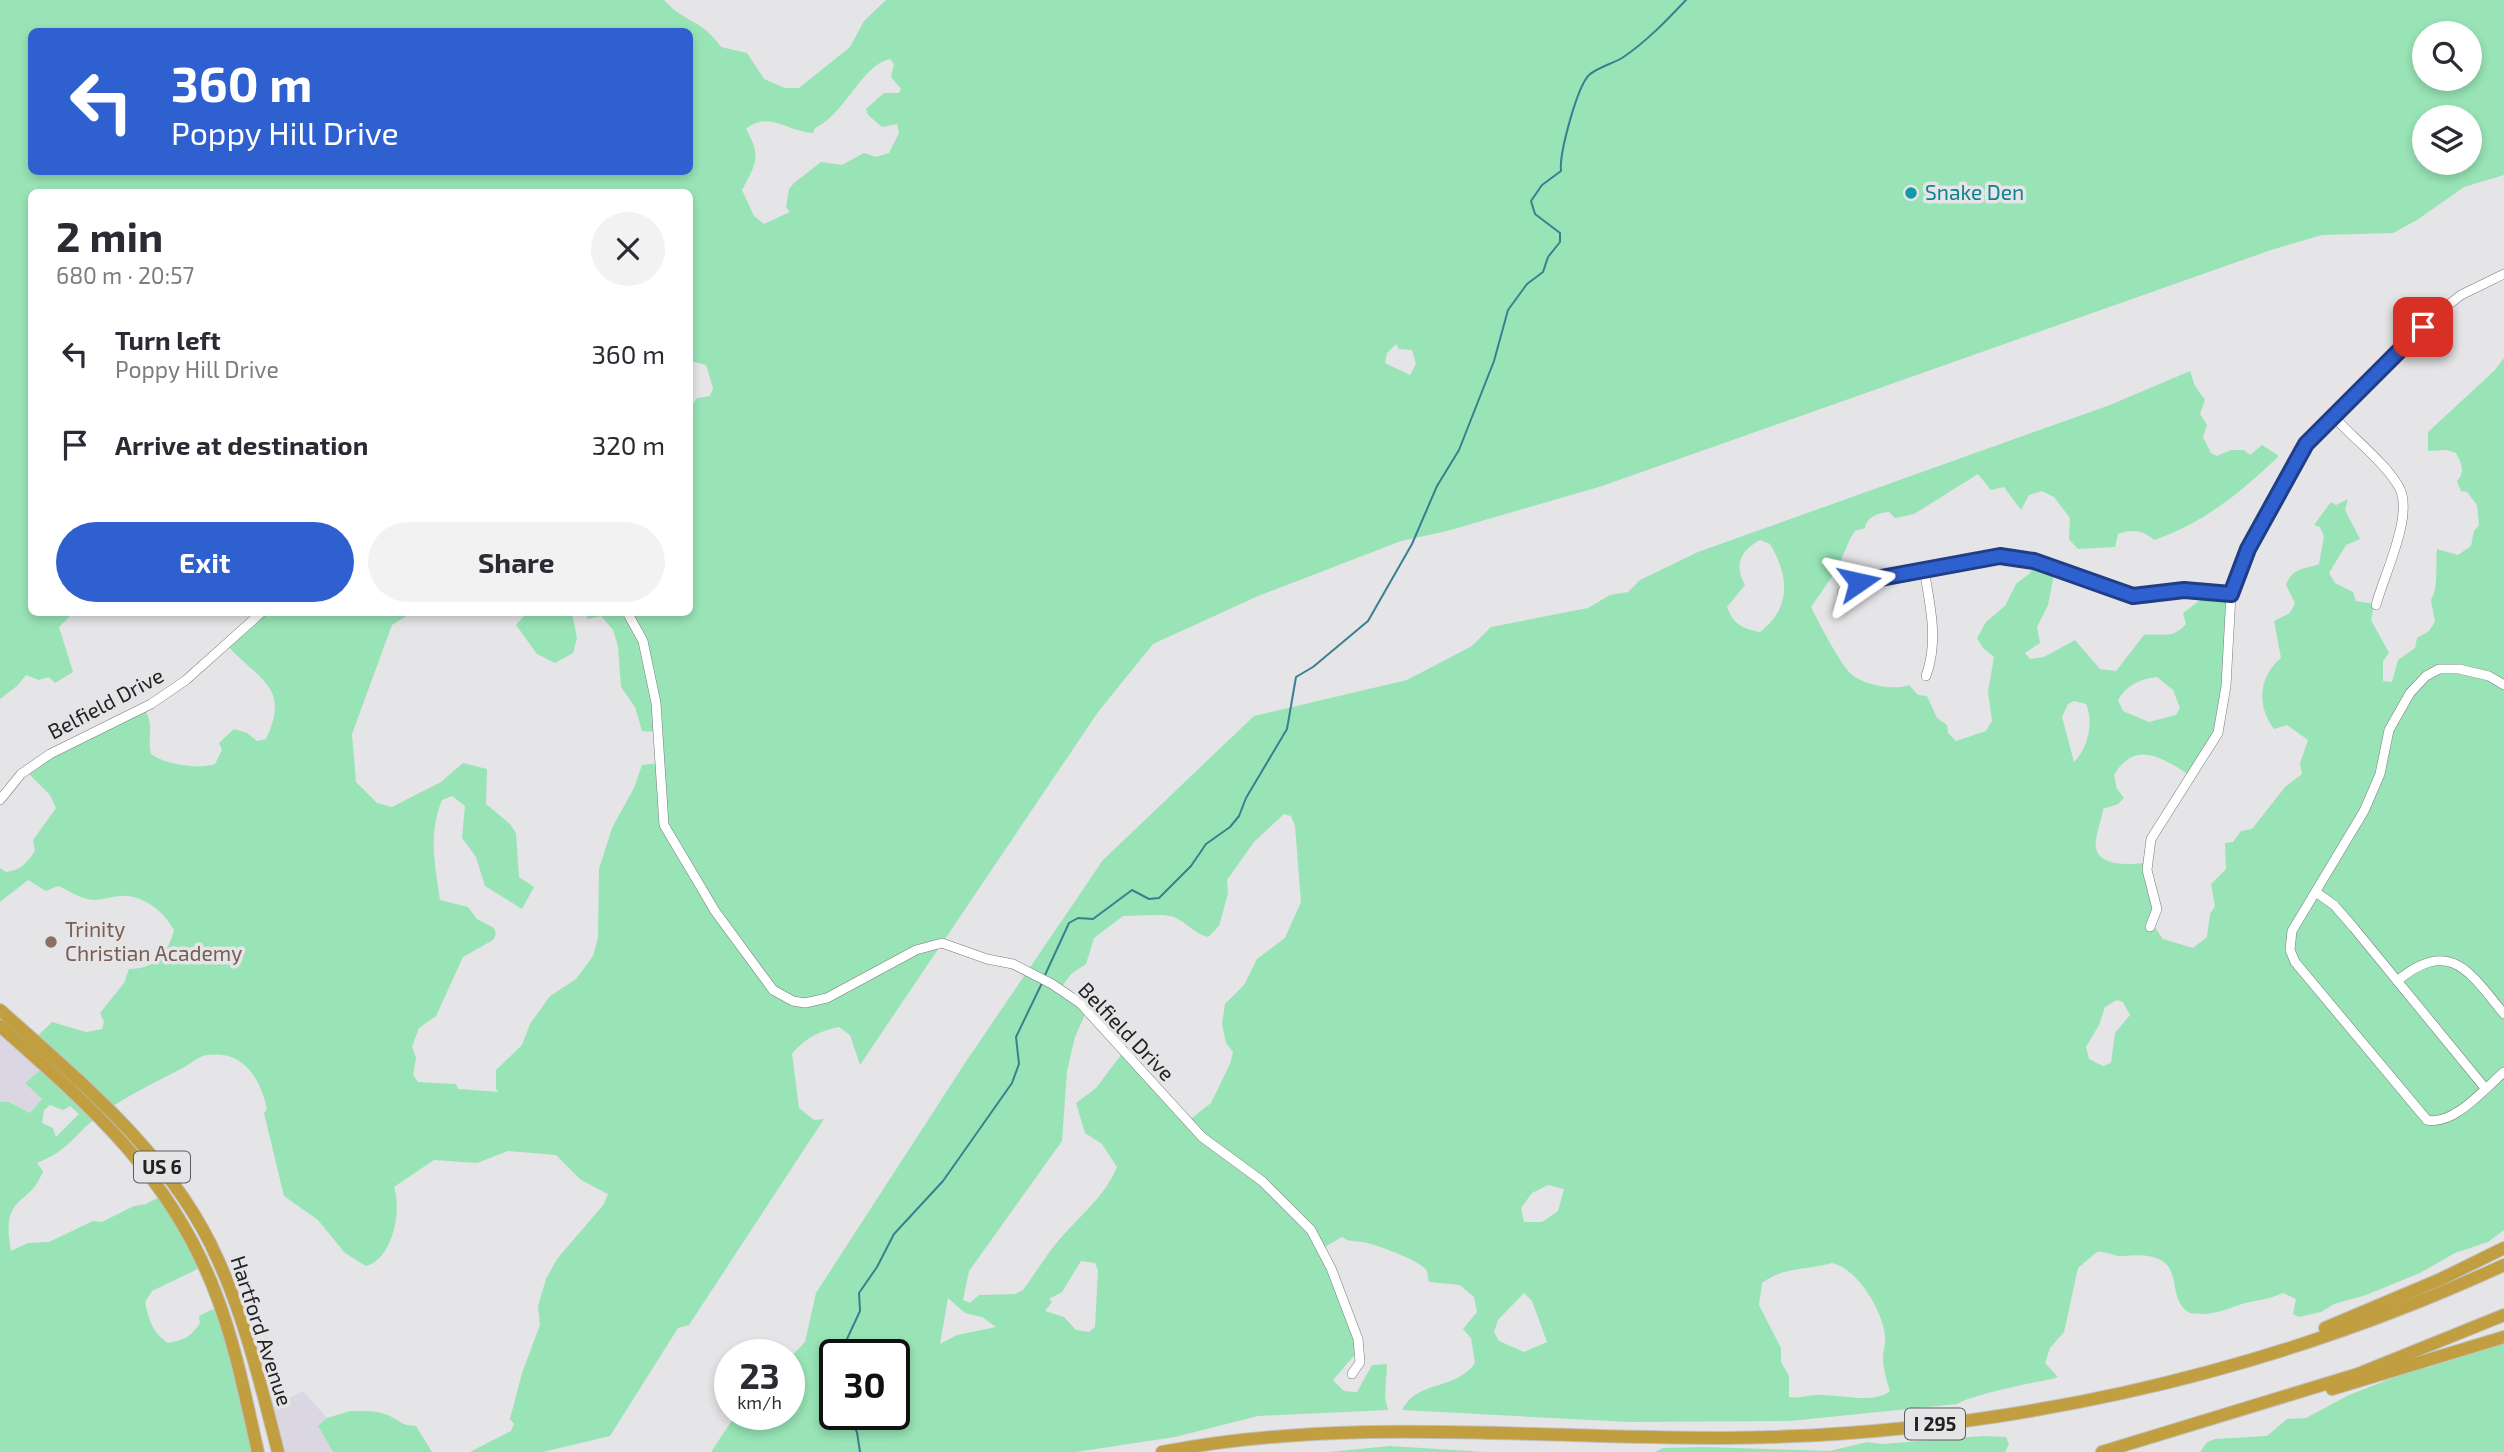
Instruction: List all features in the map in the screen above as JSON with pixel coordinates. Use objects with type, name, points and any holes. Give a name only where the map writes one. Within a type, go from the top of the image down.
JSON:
[{"type":"highway","name":"Hartford Avenue","points":[[0,1010],[132,1133],[182,1196],[207,1238],[225,1278],[278,1452]]},
{"type":"highway","name":"Hartford Avenue","points":[[0,1026],[131,1149],[173,1206],[204,1266],[224,1317],[258,1452]]},
{"type":"highway","points":[[2252,1359],[2406,1295],[2504,1248]]},
{"type":"highway","name":"I 295","points":[[1162,1452],[1239,1440],[1355,1433],[1726,1438],[1866,1432],[2043,1409],[2128,1392],[2252,1359],[2363,1323],[2504,1265]]},
{"type":"highway","points":[[2102,1452],[2382,1365],[2504,1315]]},
{"type":"highway","points":[[2297,1393],[2349,1386],[2504,1337]]},
{"type":"street","points":[[2150,927],[2157,909],[2147,870],[2151,839],[2220,725],[2227,686],[2231,594],[2248,549],[2283,484],[2306,444],[2446,305],[2504,274]]},
{"type":"street","points":[[2334,417],[2393,479],[2403,498],[2400,528],[2376,605]]},
{"type":"street","points":[[1842,592],[1859,582],[2000,556],[2034,561],[2133,596],[2184,590],[2231,594]]},
{"type":"street","points":[[1924,569],[1935,632],[1933,657],[1926,676]]},
{"type":"street","name":"Belfield Drive","points":[[0,800],[21,774],[50,754],[151,704],[186,680],[258,616]]},
{"type":"street","name":"Belfield Drive","points":[[629,616],[642,641],[655,693],[660,731],[659,783],[664,825],[715,911],[773,990],[781,997],[793,1001],[816,1002],[860,983],[916,950],[942,943],[1030,971],[1072,998],[1202,1137],[1262,1181],[1311,1230],[1331,1268],[1358,1339],[1360,1362],[1352,1374]]},
{"type":"street","points":[[2504,685],[2489,676],[2459,669],[2439,669],[2426,676],[2410,693],[2389,730],[2380,774],[2364,811],[2292,931],[2290,950],[2295,962],[2427,1120],[2436,1122],[2450,1117],[2504,1072]]},
{"type":"street","points":[[2316,892],[2334,905],[2485,1088]]},
{"type":"street","points":[[2397,981],[2428,960],[2448,961],[2469,970],[2504,1014]]},
{"type":"shaded area","points":[[0,1022],[44,1067],[26,1082],[42,1099],[30,1113],[9,1102],[0,1102]]},
{"type":"shaded area","points":[[303,1391],[327,1418],[318,1426],[333,1452],[285,1452],[272,1407]]},
{"type":"green space","points":[[0,0],[664,0],[678,13],[707,31],[721,47],[747,53],[764,79],[785,88],[799,88],[850,47],[864,21],[886,0],[2504,0],[2504,175],[2464,187],[2417,220],[2393,233],[2322,235],[2271,250],[1602,486],[1447,531],[1401,541],[1258,596],[1153,644],[1098,712],[860,1065],[850,1035],[839,1027],[813,1036],[792,1054],[799,1108],[814,1120],[824,1119],[689,1325],[678,1328],[610,1436],[543,1452],[470,1452],[511,1431],[514,1424],[510,1419],[522,1373],[540,1325],[538,1306],[546,1279],[557,1259],[604,1204],[608,1194],[581,1180],[556,1155],[508,1151],[477,1163],[434,1160],[394,1187],[396,1220],[389,1244],[375,1262],[366,1266],[345,1253],[318,1220],[284,1196],[264,1113],[267,1109],[255,1077],[231,1057],[207,1055],[126,1098],[96,1118],[63,1148],[37,1163],[43,1171],[37,1183],[18,1203],[9,1219],[11,1251],[28,1243],[49,1242],[93,1221],[102,1222],[161,1196],[183,1216],[210,1263],[152,1291],[145,1302],[150,1320],[158,1334],[168,1343],[190,1335],[200,1323],[199,1316],[211,1310],[228,1307],[256,1452],[0,1452],[0,1102],[9,1102],[30,1113],[42,1099],[25,1083],[44,1067],[26,1047],[52,1022],[86,1032],[102,1029],[104,1022],[100,1013],[124,983],[129,969],[146,966],[159,958],[168,946],[174,930],[160,912],[141,899],[122,896],[88,899],[58,886],[46,891],[28,880],[0,902],[0,868],[6,872],[26,863],[35,851],[33,840],[56,808],[50,795],[26,771],[144,708],[150,725],[151,754],[172,763],[191,766],[215,764],[222,750],[219,743],[234,729],[247,733],[257,741],[266,739],[273,721],[273,695],[260,677],[227,645],[260,616],[406,616],[392,625],[352,734],[356,782],[377,803],[392,807],[441,782],[463,763],[487,769],[486,804],[510,824],[516,833],[519,877],[534,887],[522,909],[485,886],[476,857],[462,838],[465,806],[452,796],[442,800],[434,837],[440,900],[468,907],[477,919],[494,928],[496,934],[493,940],[463,957],[436,1016],[419,1028],[412,1047],[416,1058],[413,1075],[418,1082],[456,1084],[458,1089],[499,1092],[496,1089],[496,1070],[522,1045],[530,1024],[550,996],[576,979],[593,956],[598,938],[599,869],[612,828],[634,788],[642,765],[659,763],[660,732],[642,731],[635,707],[621,687],[618,646],[613,630],[601,616],[693,616],[693,404],[697,398],[710,396],[713,388],[706,365],[693,362],[693,189],[28,189],[28,616],[70,616],[59,627],[73,672],[55,683],[49,677],[39,680],[26,675],[0,699]],"holes":[[[890,59],[894,64],[891,77],[901,89],[899,93],[884,93],[866,109],[868,115],[882,127],[897,124],[899,133],[889,153],[876,157],[864,153],[842,165],[821,162],[789,189],[786,207],[790,212],[764,224],[754,216],[742,190],[755,160],[754,147],[746,129],[763,121],[813,133],[871,70]],[[1396,344],[1399,349],[1412,350],[1416,364],[1410,375],[1385,363],[1387,353]],[[50,1105],[63,1110],[70,1106],[79,1114],[56,1137],[53,1128],[42,1123],[44,1110]]]},
{"type":"green space","points":[[2504,358],[2504,1230],[2488,1242],[2455,1253],[2420,1273],[2366,1295],[2334,1304],[2321,1312],[2299,1317],[2293,1314],[2296,1299],[2283,1293],[2216,1312],[2190,1313],[2182,1306],[2177,1296],[2173,1276],[2168,1267],[2160,1260],[2146,1256],[2120,1256],[2097,1252],[2078,1268],[2064,1332],[2050,1348],[2045,1363],[2058,1377],[1989,1393],[1957,1404],[1790,1421],[1629,1422],[1402,1410],[1417,1394],[1458,1378],[1475,1363],[1471,1338],[1463,1329],[1477,1312],[1474,1297],[1460,1285],[1429,1282],[1427,1271],[1408,1258],[1342,1237],[1323,1248],[1358,1351],[1333,1380],[1344,1391],[1357,1392],[1372,1365],[1387,1364],[1385,1398],[1388,1410],[1258,1416],[1175,1437],[1076,1452],[711,1452],[726,1430],[805,1430],[805,1342],[816,1293],[965,1063],[1103,860],[1254,716],[1407,680],[1472,646],[1491,627],[1588,608],[1610,595],[1628,592],[1640,580],[1698,552],[2110,405],[2190,371],[2195,386],[2205,400],[2200,414],[2207,425],[2203,437],[2211,453],[2217,456],[2231,450],[2244,450],[2250,455],[2262,445],[2279,456],[2236,494],[2206,515],[2154,540],[2142,532],[2128,531],[2118,534],[2115,547],[2078,549],[2069,539],[2070,518],[2054,497],[2042,491],[2029,495],[2021,510],[2004,487],[1991,490],[1978,474],[1914,514],[1895,518],[1889,512],[1871,518],[1865,528],[1855,531],[1836,571],[1811,607],[1835,652],[1851,674],[1879,686],[1909,685],[1918,695],[1927,696],[1937,718],[1947,725],[1948,733],[1956,741],[1986,731],[1992,721],[1988,692],[1994,657],[1983,648],[1977,638],[1986,622],[2005,606],[2016,584],[2030,573],[2035,561],[2055,569],[2048,605],[2037,627],[2040,643],[2025,653],[2030,659],[2044,657],[2075,640],[2100,669],[2116,671],[2144,635],[2166,635],[2181,629],[2186,624],[2183,613],[2211,592],[2228,598],[2224,682],[2213,738],[2190,775],[2150,755],[2131,757],[2122,764],[2114,775],[2117,789],[2124,798],[2118,804],[2103,809],[2096,839],[2099,854],[2110,862],[2147,863],[2158,912],[2152,923],[2163,939],[2193,948],[2207,937],[2210,914],[2215,906],[2211,884],[2226,869],[2225,843],[2233,842],[2241,831],[2252,829],[2285,787],[2302,774],[2300,763],[2308,740],[2287,725],[2274,729],[2264,710],[2262,691],[2268,673],[2281,658],[2274,621],[2290,613],[2295,603],[2286,585],[2295,572],[2319,564],[2324,536],[2320,527],[2314,525],[2331,502],[2336,505],[2348,499],[2345,510],[2360,539],[2346,545],[2329,573],[2335,583],[2353,592],[2356,601],[2374,604],[2371,620],[2389,653],[2383,661],[2383,681],[2392,682],[2398,660],[2415,648],[2417,638],[2429,631],[2435,622],[2431,600],[2436,582],[2437,549],[2458,555],[2471,546],[2474,531],[2479,525],[2477,505],[2467,492],[2461,491],[2457,481],[2462,471],[2456,453],[2447,450],[2428,451],[2428,432],[2494,371]],"holes":[[[1760,540],[1770,544],[1784,579],[1784,591],[1778,612],[1760,632],[1739,625],[1727,607],[1745,585],[1740,565],[1748,549]],[[2157,677],[2173,690],[2180,708],[2176,715],[2149,722],[2123,711],[2118,700],[2125,690],[2145,679]],[[2074,701],[2086,704],[2089,718],[2086,742],[2074,762],[2062,717],[2068,704]],[[1284,814],[1291,816],[1295,826],[1301,902],[1285,938],[1257,959],[1244,985],[1225,1004],[1222,1024],[1226,1043],[1233,1052],[1211,1103],[1188,1121],[1124,1051],[1096,1088],[1076,1103],[1085,1133],[1102,1144],[1117,1167],[1112,1178],[1091,1206],[1054,1246],[1023,1290],[1015,1294],[979,1295],[970,1303],[963,1300],[969,1271],[1062,1141],[1067,1071],[1075,1037],[1087,1010],[1061,988],[1071,974],[1086,964],[1094,938],[1123,916],[1170,916],[1208,937],[1219,926],[1228,893],[1227,880],[1254,842]],[[2117,1000],[2123,1002],[2130,1015],[2115,1033],[2111,1063],[2103,1066],[2089,1059],[2086,1047],[2099,1025],[2105,1007]],[[1548,1185],[1564,1189],[1558,1211],[1542,1222],[1524,1222],[1521,1208],[1532,1193]],[[1081,1261],[1095,1263],[1098,1270],[1095,1327],[1089,1332],[1076,1330],[1064,1317],[1045,1311],[1052,1302],[1049,1299],[1062,1292]],[[1832,1263],[1851,1273],[1867,1292],[1879,1315],[1885,1339],[1883,1362],[1890,1391],[1883,1395],[1867,1398],[1819,1395],[1789,1397],[1789,1376],[1781,1362],[1781,1348],[1759,1305],[1762,1283],[1787,1271]],[[1524,1293],[1532,1301],[1547,1342],[1524,1352],[1499,1341],[1494,1332],[1498,1320]],[[948,1298],[965,1313],[982,1317],[996,1327],[957,1335],[940,1344]]]},
{"type":"green space","points":[[524,616],[573,616],[577,638],[573,653],[555,663],[537,654],[516,625]]},
{"type":"green space","points":[[2504,1335],[2504,1452],[2200,1452],[2207,1442],[2215,1439],[2267,1436],[2287,1419],[2306,1418],[2349,1395],[2413,1370],[2430,1367]]},
{"type":"green space","points":[[350,1411],[380,1413],[416,1426],[432,1452],[333,1452],[318,1426],[327,1418]]},
{"type":"green space","points":[[1983,1436],[2006,1437],[2009,1444],[2005,1452],[1655,1452],[1663,1448],[1705,1447],[1830,1451],[1867,1442],[1882,1444]]},
{"type":"green space","points":[[1390,1446],[1486,1452],[1329,1452]]},
{"type":"waterway","points":[[1045,975],[1069,923],[1078,918],[1093,919],[1132,890],[1149,899],[1159,898],[1191,866],[1206,844],[1230,827],[1239,816],[1246,798],[1287,729],[1296,677],[1313,667],[1368,621],[1412,544],[1437,486],[1459,450],[1494,361],[1508,310],[1527,284],[1543,272],[1548,257],[1560,242],[1560,233],[1535,214],[1531,201],[1542,185],[1561,171],[1570,121],[1584,82],[1593,72],[1622,58],[1639,45],[1686,0]]},
{"type":"waterway","points":[[847,1339],[860,1311],[859,1293],[877,1267],[894,1234],[943,1181],[1012,1083],[1019,1064],[1016,1037],[1042,983]]},
{"type":"waterway","points":[[856,1430],[860,1452]]},
{"type":"place","name":"Snake Den","points":[[1911,193]]},
{"type":"place","name":"Trinity Christian Academy","points":[[51,942]]},
{"type":"route","points":[[1859,582],[2000,556],[2034,561],[2133,596],[2184,590],[2231,594],[2248,549],[2306,444],[2423,327]]}]
